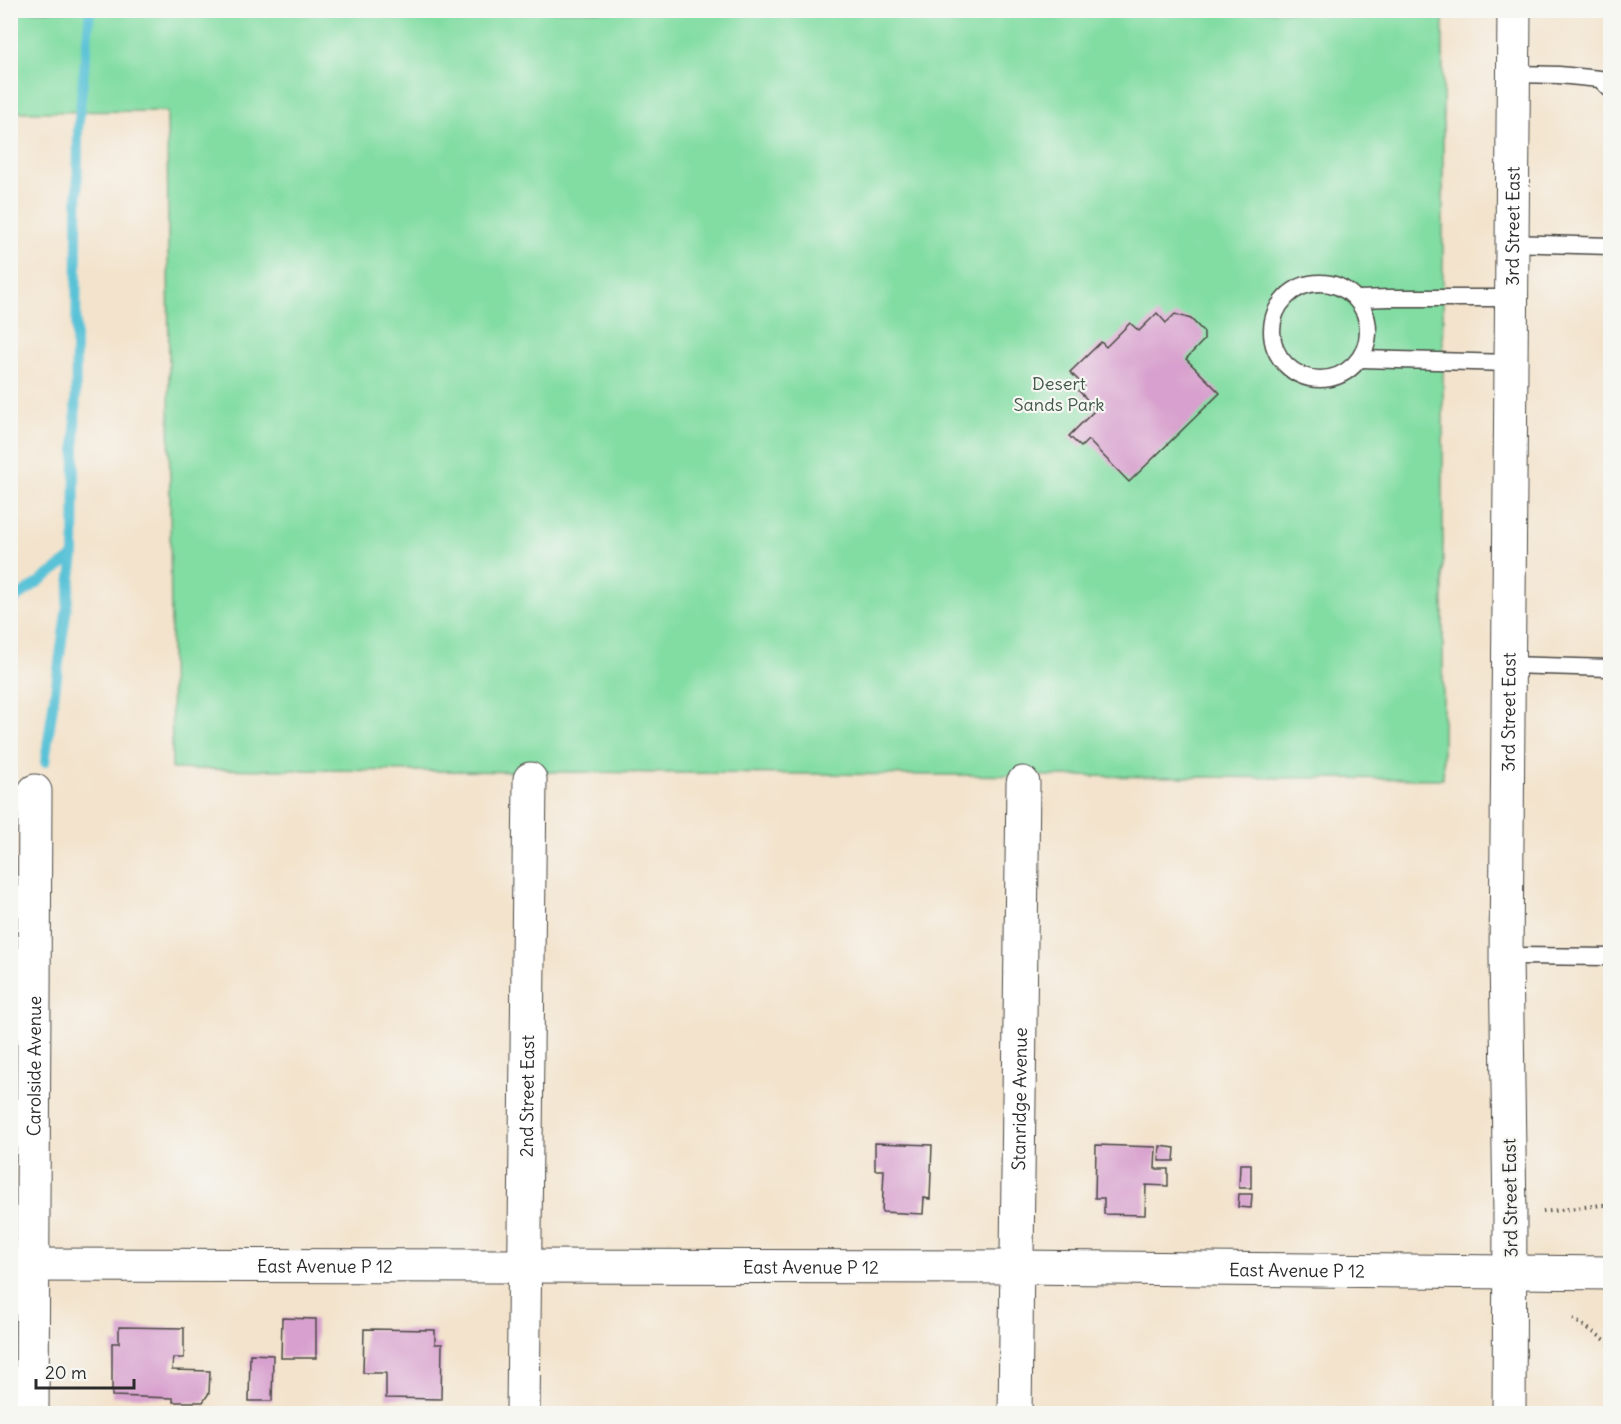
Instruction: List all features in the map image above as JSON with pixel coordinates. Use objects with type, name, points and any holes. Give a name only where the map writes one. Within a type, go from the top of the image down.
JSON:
[{"type":"street","name":"3rd Street East","points":[[1509,1413],[1511,1272],[1506,956],[1514,10]]},
{"type":"street","name":"2nd Street East","points":[[523,1413],[530,779]]},
{"type":"street","name":"Stanridge Avenue","points":[[1015,1413],[1023,783]]},
{"type":"street","name":"Carolside Avenue","points":[[32,1413],[22,1265],[35,791]]},
{"type":"street","name":"East Avenue P 12","points":[[22,1265],[1016,1267],[1611,1273]]},
{"type":"lane","points":[[1513,74],[1600,79],[1611,89]]},
{"type":"lane","points":[[1512,243],[1611,246]]},
{"type":"lane","points":[[1315,283],[1331,284],[1346,290],[1359,300],[1366,314],[1369,329],[1367,344],[1361,359],[1349,370],[1335,378],[1319,379],[1303,376],[1289,369],[1278,356],[1272,341],[1272,325],[1277,309],[1286,297],[1299,287],[1315,283]]},
{"type":"lane","points":[[1359,300],[1511,298]]},
{"type":"lane","points":[[1361,359],[1510,363]]},
{"type":"lane","points":[[1509,665],[1611,668]]},
{"type":"lane","points":[[1506,956],[1611,957]]},
{"type":"path","points":[[1510,1215],[1611,1204]]},
{"type":"path","points":[[1572,1319],[1611,1342]]},
{"type":"green space","name":"Desert Sands Park","points":[[10,11],[1443,11],[1443,779],[172,769],[167,111],[11,112]]},
{"type":"building","points":[[1157,313],[1166,323],[1175,314],[1191,319],[1204,332],[1204,340],[1186,359],[1220,393],[1129,482],[1088,440],[1081,447],[1069,436],[1096,409],[1079,391],[1084,386],[1070,372],[1101,342],[1106,347],[1130,323],[1139,331]]},
{"type":"building","points":[[875,1143],[932,1145],[930,1199],[924,1198],[923,1214],[882,1212],[884,1170],[875,1170]]},
{"type":"building","points":[[1096,1145],[1156,1147],[1155,1169],[1168,1169],[1168,1186],[1146,1185],[1145,1215],[1104,1214],[1104,1198],[1095,1198]]},
{"type":"building","points":[[1160,1146],[1175,1148],[1174,1161],[1159,1161]]},
{"type":"building","points":[[1240,1164],[1251,1164],[1251,1188],[1239,1188]]},
{"type":"building","points":[[1239,1194],[1252,1194],[1251,1208],[1238,1207]]},
{"type":"building","points":[[282,1318],[316,1319],[316,1358],[281,1358]]},
{"type":"building","points":[[119,1327],[184,1328],[184,1358],[173,1358],[172,1370],[210,1371],[209,1393],[203,1402],[173,1402],[173,1398],[112,1396],[112,1343],[119,1343]]},
{"type":"building","points":[[364,1329],[435,1330],[435,1344],[442,1344],[441,1399],[386,1398],[386,1373],[363,1373]]},
{"type":"building","points":[[250,1354],[273,1355],[272,1401],[249,1401]]},
{"type":"building","points":[[625,1409],[692,1410],[692,1414],[625,1414]]},
{"type":"waterway","points":[[45,762],[74,556],[78,130],[90,10]]},
{"type":"waterway","points":[[10,603],[74,556]]}]
